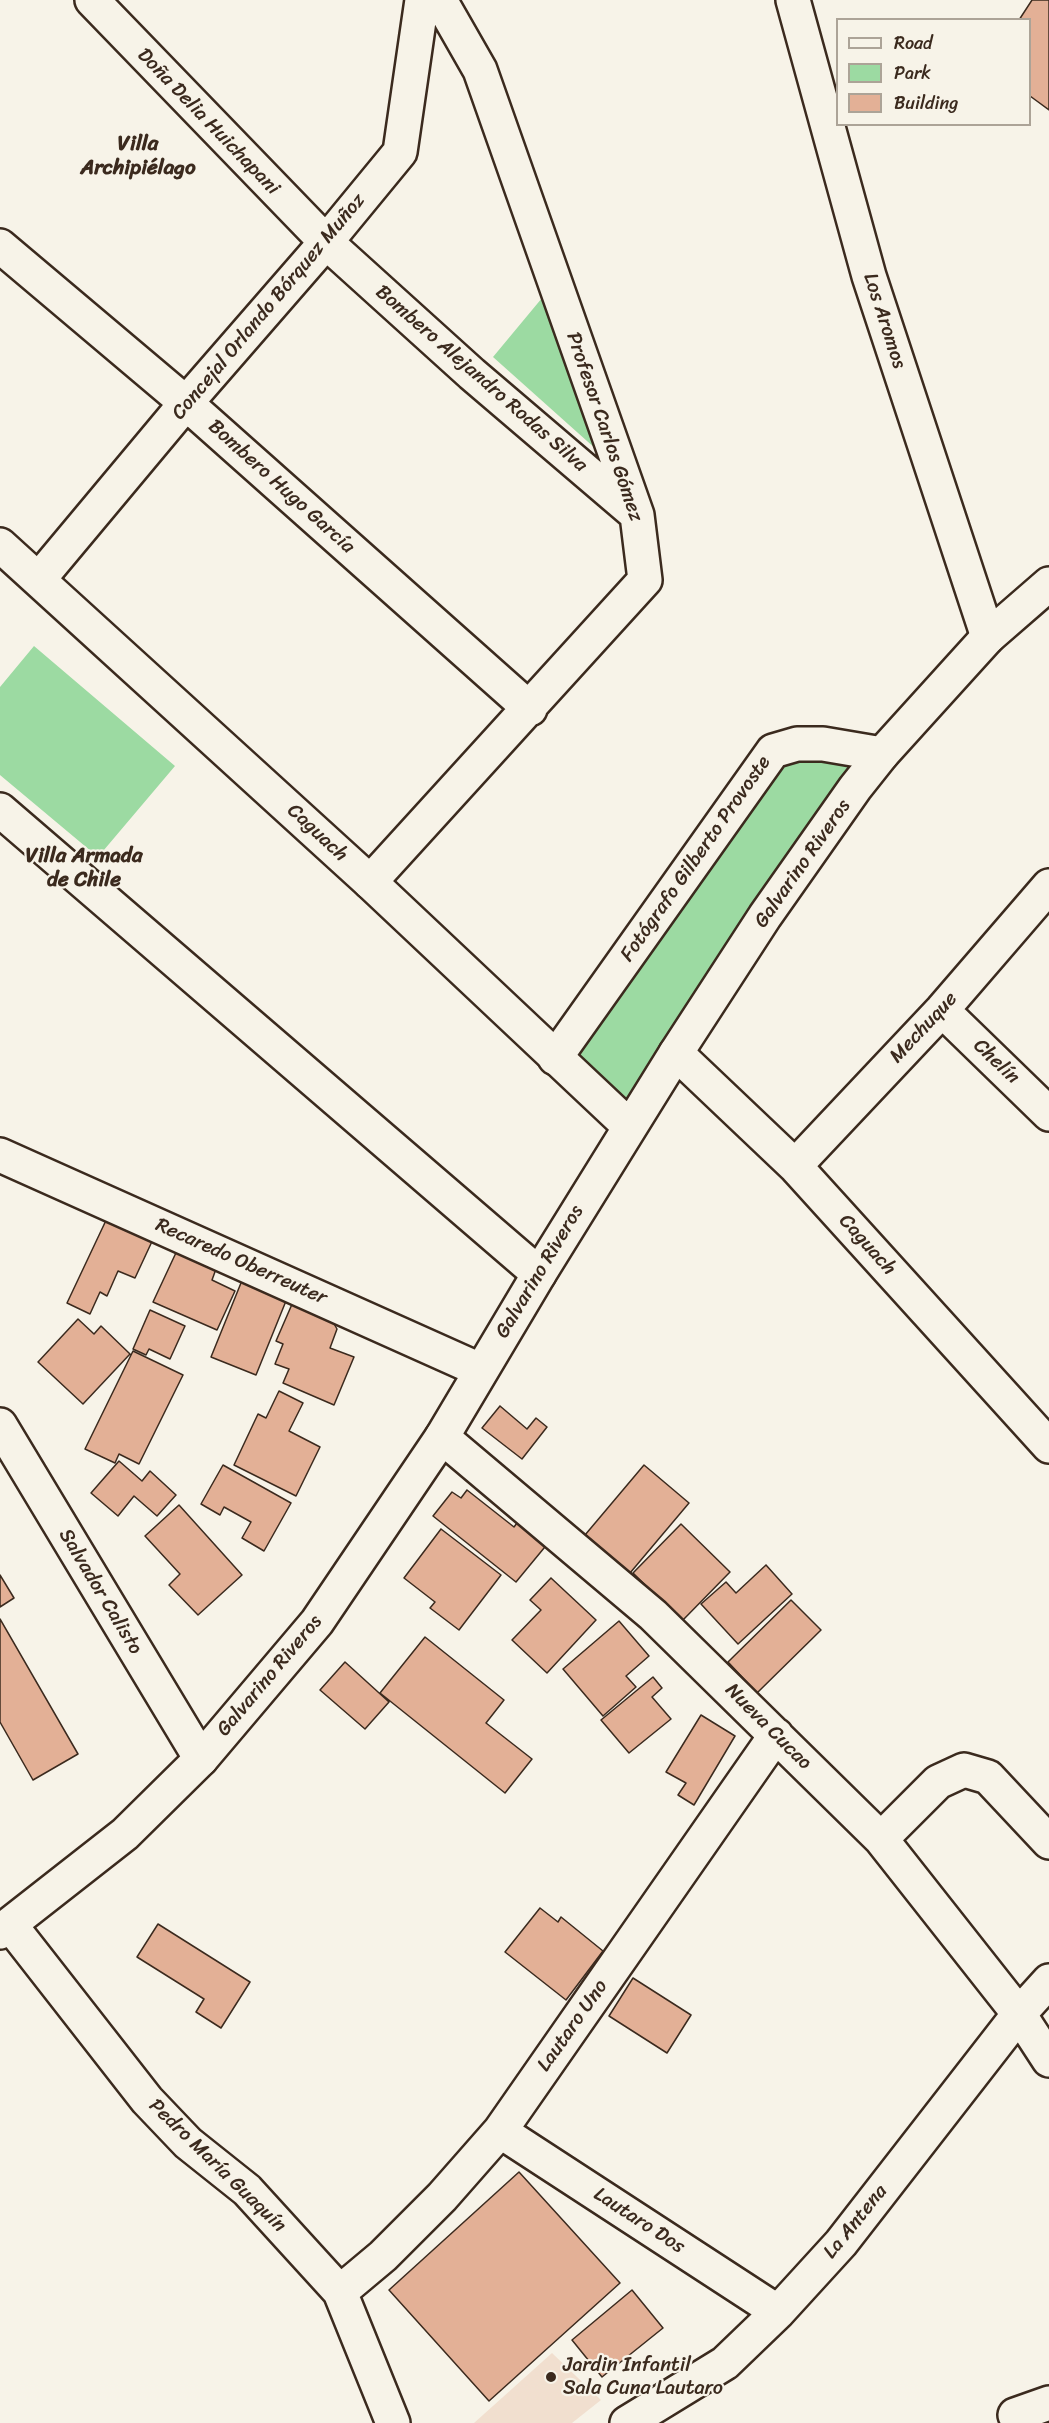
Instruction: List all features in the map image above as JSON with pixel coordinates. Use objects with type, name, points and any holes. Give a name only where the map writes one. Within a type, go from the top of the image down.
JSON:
[{"type":"street","name":"Doña Delia Huichapani","points":[[92,0],[326,242]]},
{"type":"street","name":"Concejal Orlando Bórquez Muñoz","points":[[39,579],[400,152],[422,0]]},
{"type":"street","name":"Profesor Carlos Gómez","points":[[370,882],[530,709],[645,580],[637,515],[480,70],[440,0]]},
{"type":"street","name":"Los Aromos","points":[[793,0],[869,276],[988,637]]},
{"type":"street","name":"Bombero Alejandro Rodas Silva","points":[[326,242],[472,374],[637,515]]},
{"type":"street","name":"Bombero Hugo García","points":[[0,246],[186,403],[530,709]]},
{"type":"street","name":"Caguach","points":[[0,545],[370,882],[629,1126]]},
{"type":"street","name":"Galvarino Riveros","points":[[5,1929],[125,1834],[201,1759],[317,1623],[442,1437],[480,1370],[676,1053],[765,916],[855,788],[882,754],[988,637],[1049,584]]},
{"type":"street","name":"Fotógrafo Gilberto Provoste","points":[[555,1058],[773,751],[797,744],[823,744],[882,754]]},
{"type":"street","points":[[0,810],[539,1274]]},
{"type":"street","name":"Mechuque","points":[[795,1166],[942,1010],[1049,886]]},
{"type":"street","name":"Chelín","points":[[942,1010],[1049,1114]]},
{"type":"street","name":"Caguach","points":[[676,1053],[795,1166],[1049,1446]]},
{"type":"street","name":"Recaredo Oberreuter","points":[[0,1155],[480,1370]]},
{"type":"street","name":"Salvador Calisto","points":[[0,1425],[201,1759]]},
{"type":"street","name":"Nueva Cucao","points":[[442,1437],[653,1616],[881,1839],[1019,2014],[1049,2060]]},
{"type":"street","name":"Lautaro Uno","points":[[340,2292],[392,2248],[442,2197],[500,2131],[776,1735]]},
{"type":"street","points":[[881,1839],[938,1782],[964,1770],[988,1777],[1049,1842]]},
{"type":"street","name":"Pedro María Guaquín","points":[[5,1929],[147,2100],[188,2143],[248,2190],[340,2292],[393,2423]]},
{"type":"street","name":"La Antena","points":[[627,2423],[725,2363],[778,2312],[841,2243],[1019,2014],[1049,1981]]},
{"type":"street","name":"Lautaro Dos","points":[[500,2131],[778,2312]]},
{"type":"street","points":[[1015,2415],[1049,2403]]},
{"type":"shaded area","name":"Jardin Infantil Sala Cuna Lautaro","points":[[552,2353],[601,2400],[572,2423],[474,2423]]},
{"type":"green space","points":[[547,292],[606,458],[493,357]]},
{"type":"green space","points":[[34,646],[175,766],[98,857],[0,775],[0,687]]},
{"type":"green space","points":[[805,756],[858,762],[628,1106],[574,1057],[778,764]]},
{"type":"building","points":[[1032,0],[1049,0],[1049,110],[1031,97],[1031,18],[1020,18]]},
{"type":"building","points":[[109,1214],[155,1235],[135,1278],[118,1271],[107,1296],[100,1292],[90,1314],[67,1303]]},
{"type":"building","points":[[181,1242],[216,1269],[212,1280],[235,1291],[217,1330],[153,1302]]},
{"type":"building","points":[[243,1278],[288,1296],[256,1375],[211,1357]]},
{"type":"building","points":[[296,1295],[324,1306],[337,1329],[330,1348],[354,1357],[334,1405],[283,1383],[289,1369],[275,1364],[283,1344],[276,1341]]},
{"type":"building","points":[[150,1310],[185,1326],[170,1359],[149,1349],[146,1355],[133,1349]]},
{"type":"building","points":[[78,1319],[94,1334],[101,1326],[130,1354],[83,1404],[38,1362]]},
{"type":"building","points":[[133,1351],[183,1375],[139,1464],[119,1454],[115,1463],[85,1449]]},
{"type":"building","points":[[279,1391],[303,1403],[289,1431],[320,1447],[296,1496],[234,1465],[258,1414],[266,1418]]},
{"type":"building","points":[[500,1406],[527,1429],[536,1418],[547,1427],[522,1459],[482,1428]]},
{"type":"building","points":[[119,1461],[142,1481],[150,1471],[176,1495],[157,1516],[134,1496],[118,1516],[91,1493]]},
{"type":"building","points":[[223,1465],[291,1503],[264,1551],[242,1538],[251,1522],[224,1507],[220,1515],[201,1504]]},
{"type":"building","points":[[644,1465],[689,1503],[630,1573],[585,1535]]},
{"type":"building","points":[[467,1490],[514,1527],[520,1519],[549,1542],[516,1582],[433,1516],[452,1492],[461,1498]]},
{"type":"building","points":[[179,1505],[242,1575],[198,1615],[169,1585],[180,1574],[145,1536]]},
{"type":"building","points":[[681,1524],[730,1572],[682,1621],[633,1573]]},
{"type":"building","points":[[441,1529],[501,1575],[459,1630],[430,1608],[435,1602],[404,1578]]},
{"type":"building","points":[[766,1565],[792,1594],[738,1644],[701,1604],[726,1582],[736,1593]]},
{"type":"building","points":[[0,1575],[14,1598],[0,1607]]},
{"type":"building","points":[[551,1578],[596,1620],[547,1673],[512,1640],[541,1610],[530,1600]]},
{"type":"building","points":[[791,1600],[821,1630],[757,1693],[728,1662]]},
{"type":"building","points":[[0,1619],[78,1754],[33,1780],[0,1722]]},
{"type":"building","points":[[619,1621],[649,1656],[626,1676],[636,1687],[603,1716],[563,1669]]},
{"type":"building","points":[[425,1637],[504,1700],[486,1723],[532,1759],[505,1793],[380,1693]]},
{"type":"building","points":[[345,1662],[389,1702],[365,1729],[320,1690]]},
{"type":"building","points":[[653,1677],[662,1688],[652,1697],[671,1719],[629,1753],[601,1720]]},
{"type":"building","points":[[701,1715],[735,1736],[694,1805],[678,1795],[686,1783],[666,1772]]},
{"type":"building","points":[[540,1908],[558,1922],[561,1917],[603,1951],[566,2000],[505,1952]]},
{"type":"building","points":[[158,1924],[250,1982],[221,2028],[196,2012],[204,1999],[137,1957]]},
{"type":"building","points":[[633,1978],[691,2015],[667,2053],[609,2016]]},
{"type":"building","points":[[519,2172],[620,2283],[489,2401],[389,2290]]},
{"type":"building","points":[[632,2290],[663,2328],[602,2377],[572,2340]]},
{"type":"place","name":"Jardin Infantil Sala Cuna Lautaro","points":[[551,2377]]},
{"type":"district","name":"Villa Archipiélago","points":[[138,157]]},
{"type":"district","name":"Villa Armada de Chile","points":[[84,869]]}]
